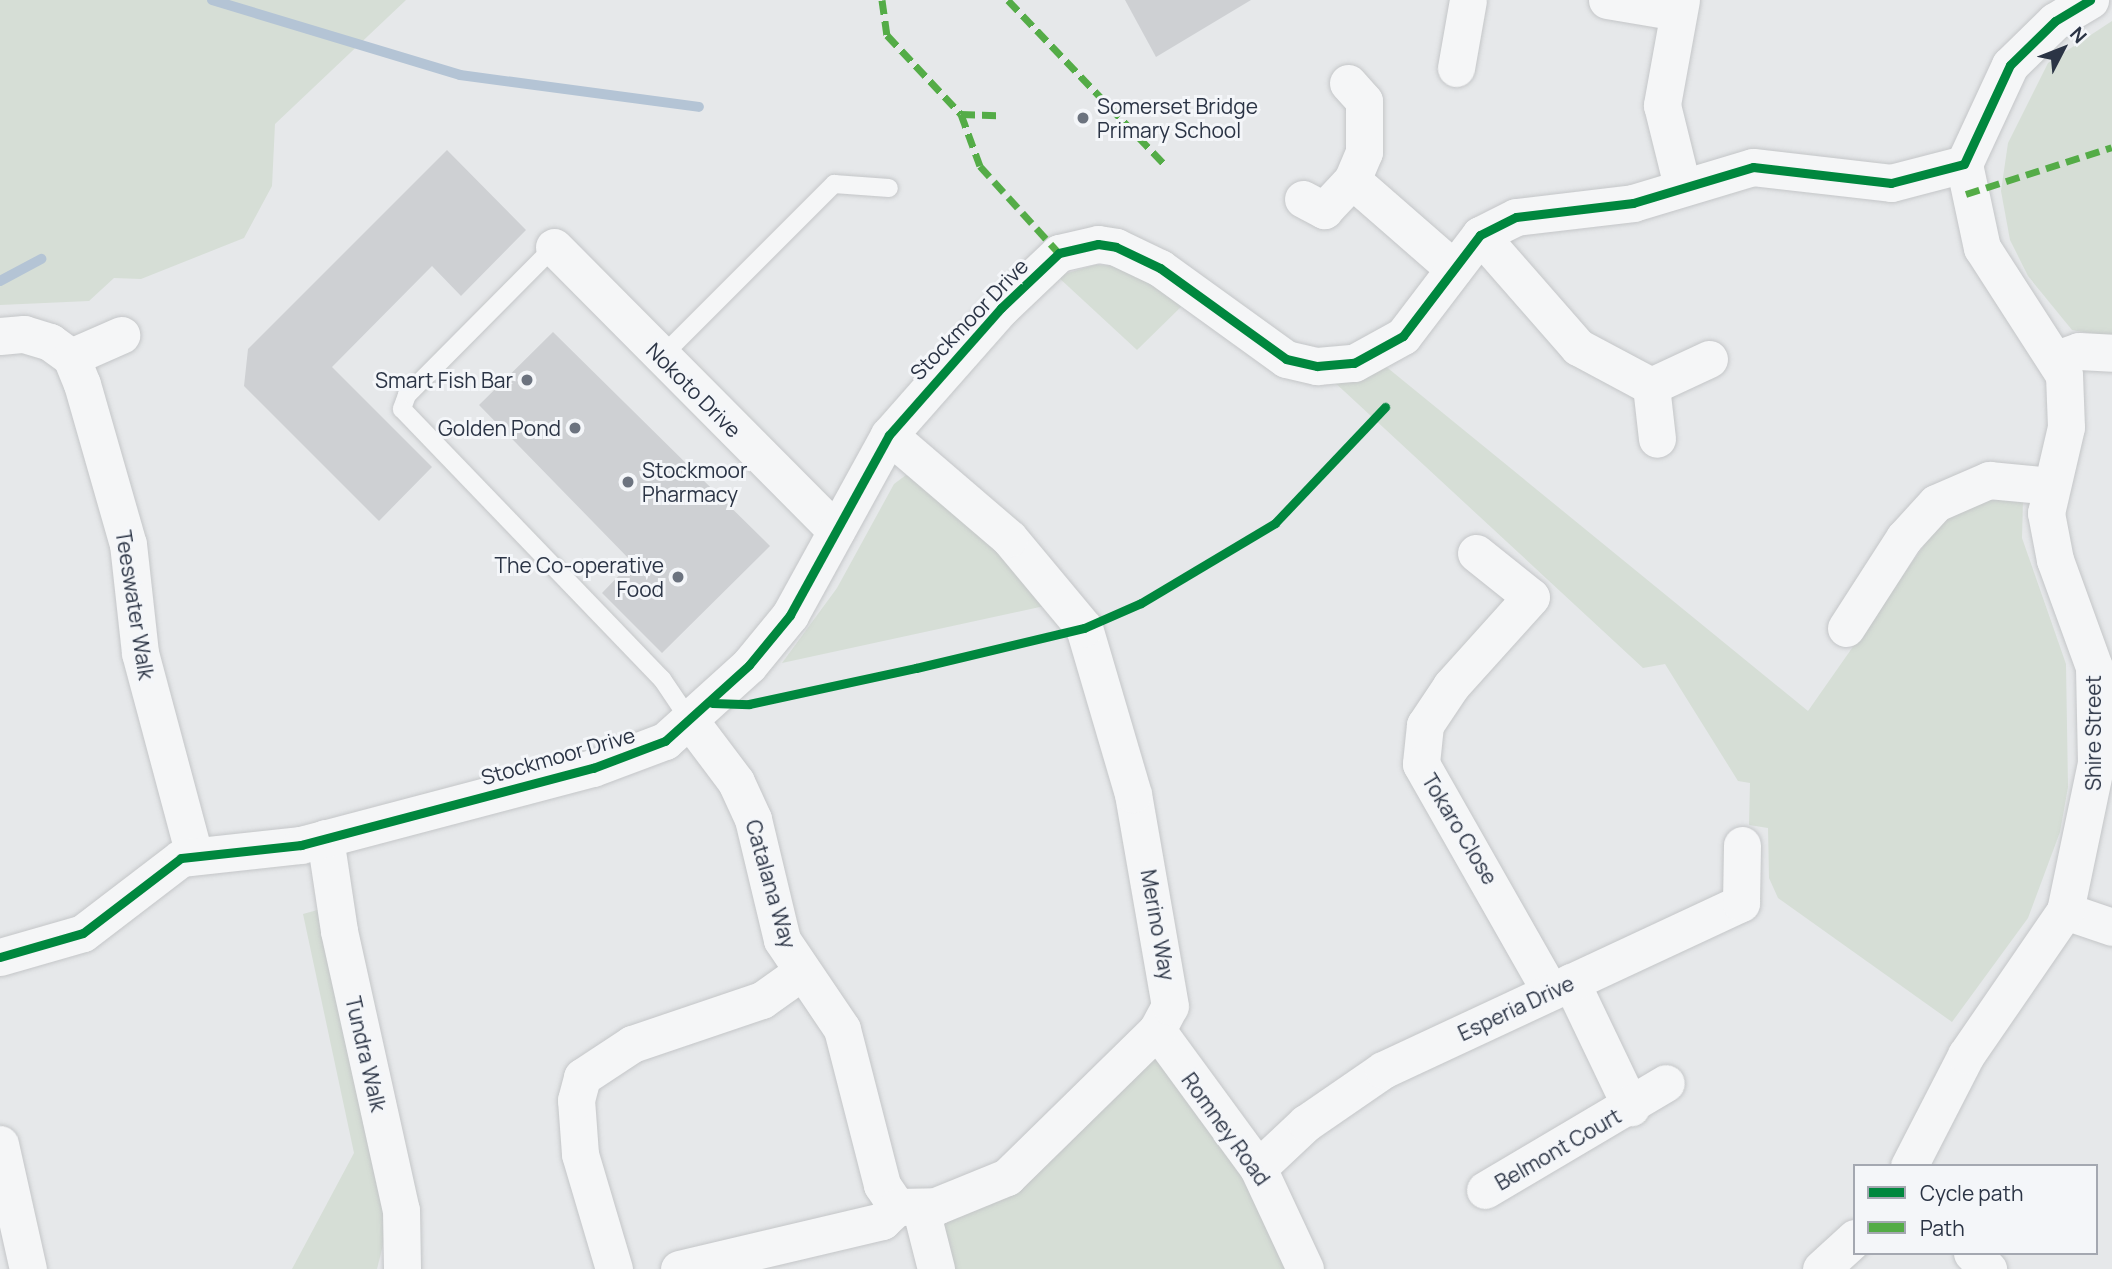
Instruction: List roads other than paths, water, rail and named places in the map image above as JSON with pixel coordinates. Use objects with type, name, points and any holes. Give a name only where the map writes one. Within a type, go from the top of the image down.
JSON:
[{"type":"street","points":[[1456,68],[1468,0]]},
{"type":"street","points":[[1607,0],[1679,6],[1662,105],[1682,186]]},
{"type":"street","points":[[1964,164],[2010,65],[2048,27],[2090,0]]},
{"type":"street","points":[[1303,199],[1324,210],[1353,180],[1364,152],[1364,101],[1348,83]]},
{"type":"street","name":"Stockmoor Drive","points":[[0,957],[83,933],[157,870],[194,855],[275,851],[593,768],[665,741],[691,722],[790,615],[889,435],[1010,299],[1059,253],[1083,246],[1136,255],[1265,349],[1317,366],[1382,353],[1417,320],[1480,235],[1516,217],[1633,203],[1682,186],[1753,167],[1891,183],[1964,164]]},
{"type":"street","name":"Shire Street","points":[[1910,1164],[1966,1055],[2065,911],[2092,802],[2103,665],[2049,536],[2052,486],[2067,400],[2057,359],[1982,248],[1964,164]]},
{"type":"street","points":[[1353,180],[1454,269]]},
{"type":"street","points":[[1480,235],[1578,347],[1651,386]]},
{"type":"street","name":"Nokoto Drive","points":[[554,247],[836,531]]},
{"type":"street","points":[[0,336],[24,334],[71,357],[121,335]]},
{"type":"street","points":[[2057,359],[2079,351],[2112,353]]},
{"type":"street","name":"Teeswater Walk","points":[[71,357],[128,544],[140,653],[194,855]]},
{"type":"street","points":[[1651,386],[1709,359]]},
{"type":"street","points":[[1651,386],[1657,439]]},
{"type":"street","name":"Merino Way","points":[[679,1269],[764,1259],[1007,1177],[1157,1030],[1170,1006],[1170,980],[1133,794],[1084,628],[1009,537],[889,435]]},
{"type":"street","points":[[1846,628],[1903,538],[1936,503],[1989,480],[2052,486]]},
{"type":"street","name":"Tokaro Close","points":[[1476,553],[1531,597],[1451,686],[1425,725],[1421,764],[1561,987]]},
{"type":"street","name":"Catalana Way","points":[[691,722],[736,782],[753,819],[782,940],[800,973],[842,1029],[883,1185],[909,1208],[936,1269]]},
{"type":"street","name":"Tundra Walk","points":[[326,838],[338,931],[401,1210],[402,1269]]},
{"type":"street","name":"Esperia Drive","points":[[1258,1168],[1306,1123],[1383,1070],[1741,903],[1742,845]]},
{"type":"street","points":[[2065,911],[2112,927]]},
{"type":"street","points":[[614,1269],[580,1154],[576,1100],[583,1077],[632,1044],[762,1000],[800,973]]},
{"type":"street","name":"Belmont Court","points":[[1561,987],[1630,1107]]},
{"type":"street","name":"Romney Road","points":[[1157,1030],[1258,1168],[1305,1269]]},
{"type":"street","name":"Belmont Court","points":[[1486,1190],[1630,1107],[1666,1083]]},
{"type":"street","points":[[0,1144],[29,1269]]},
{"type":"street","points":[[1821,1269],[1853,1240]]},
{"type":"street","points":[[1974,1255],[1988,1269]]},
{"type":"lane","points":[[661,357],[834,184],[889,188]]},
{"type":"lane","points":[[554,247],[407,395],[402,409],[662,678],[691,722]]},
{"type":"waterway","points":[[212,0],[460,75],[699,107]]},
{"type":"waterway","points":[[0,281],[41,259]]},
{"type":"place","name":"Somerset Bridge Primary School","points":[[1083,118]]},
{"type":"place","name":"Smart Fish Bar","points":[[527,380]]},
{"type":"place","name":"Golden Pond","points":[[575,428]]},
{"type":"place","name":"Stockmoor Pharmacy","points":[[628,482]]},
{"type":"place","name":"The Co-operative Food","points":[[678,577]]}]
